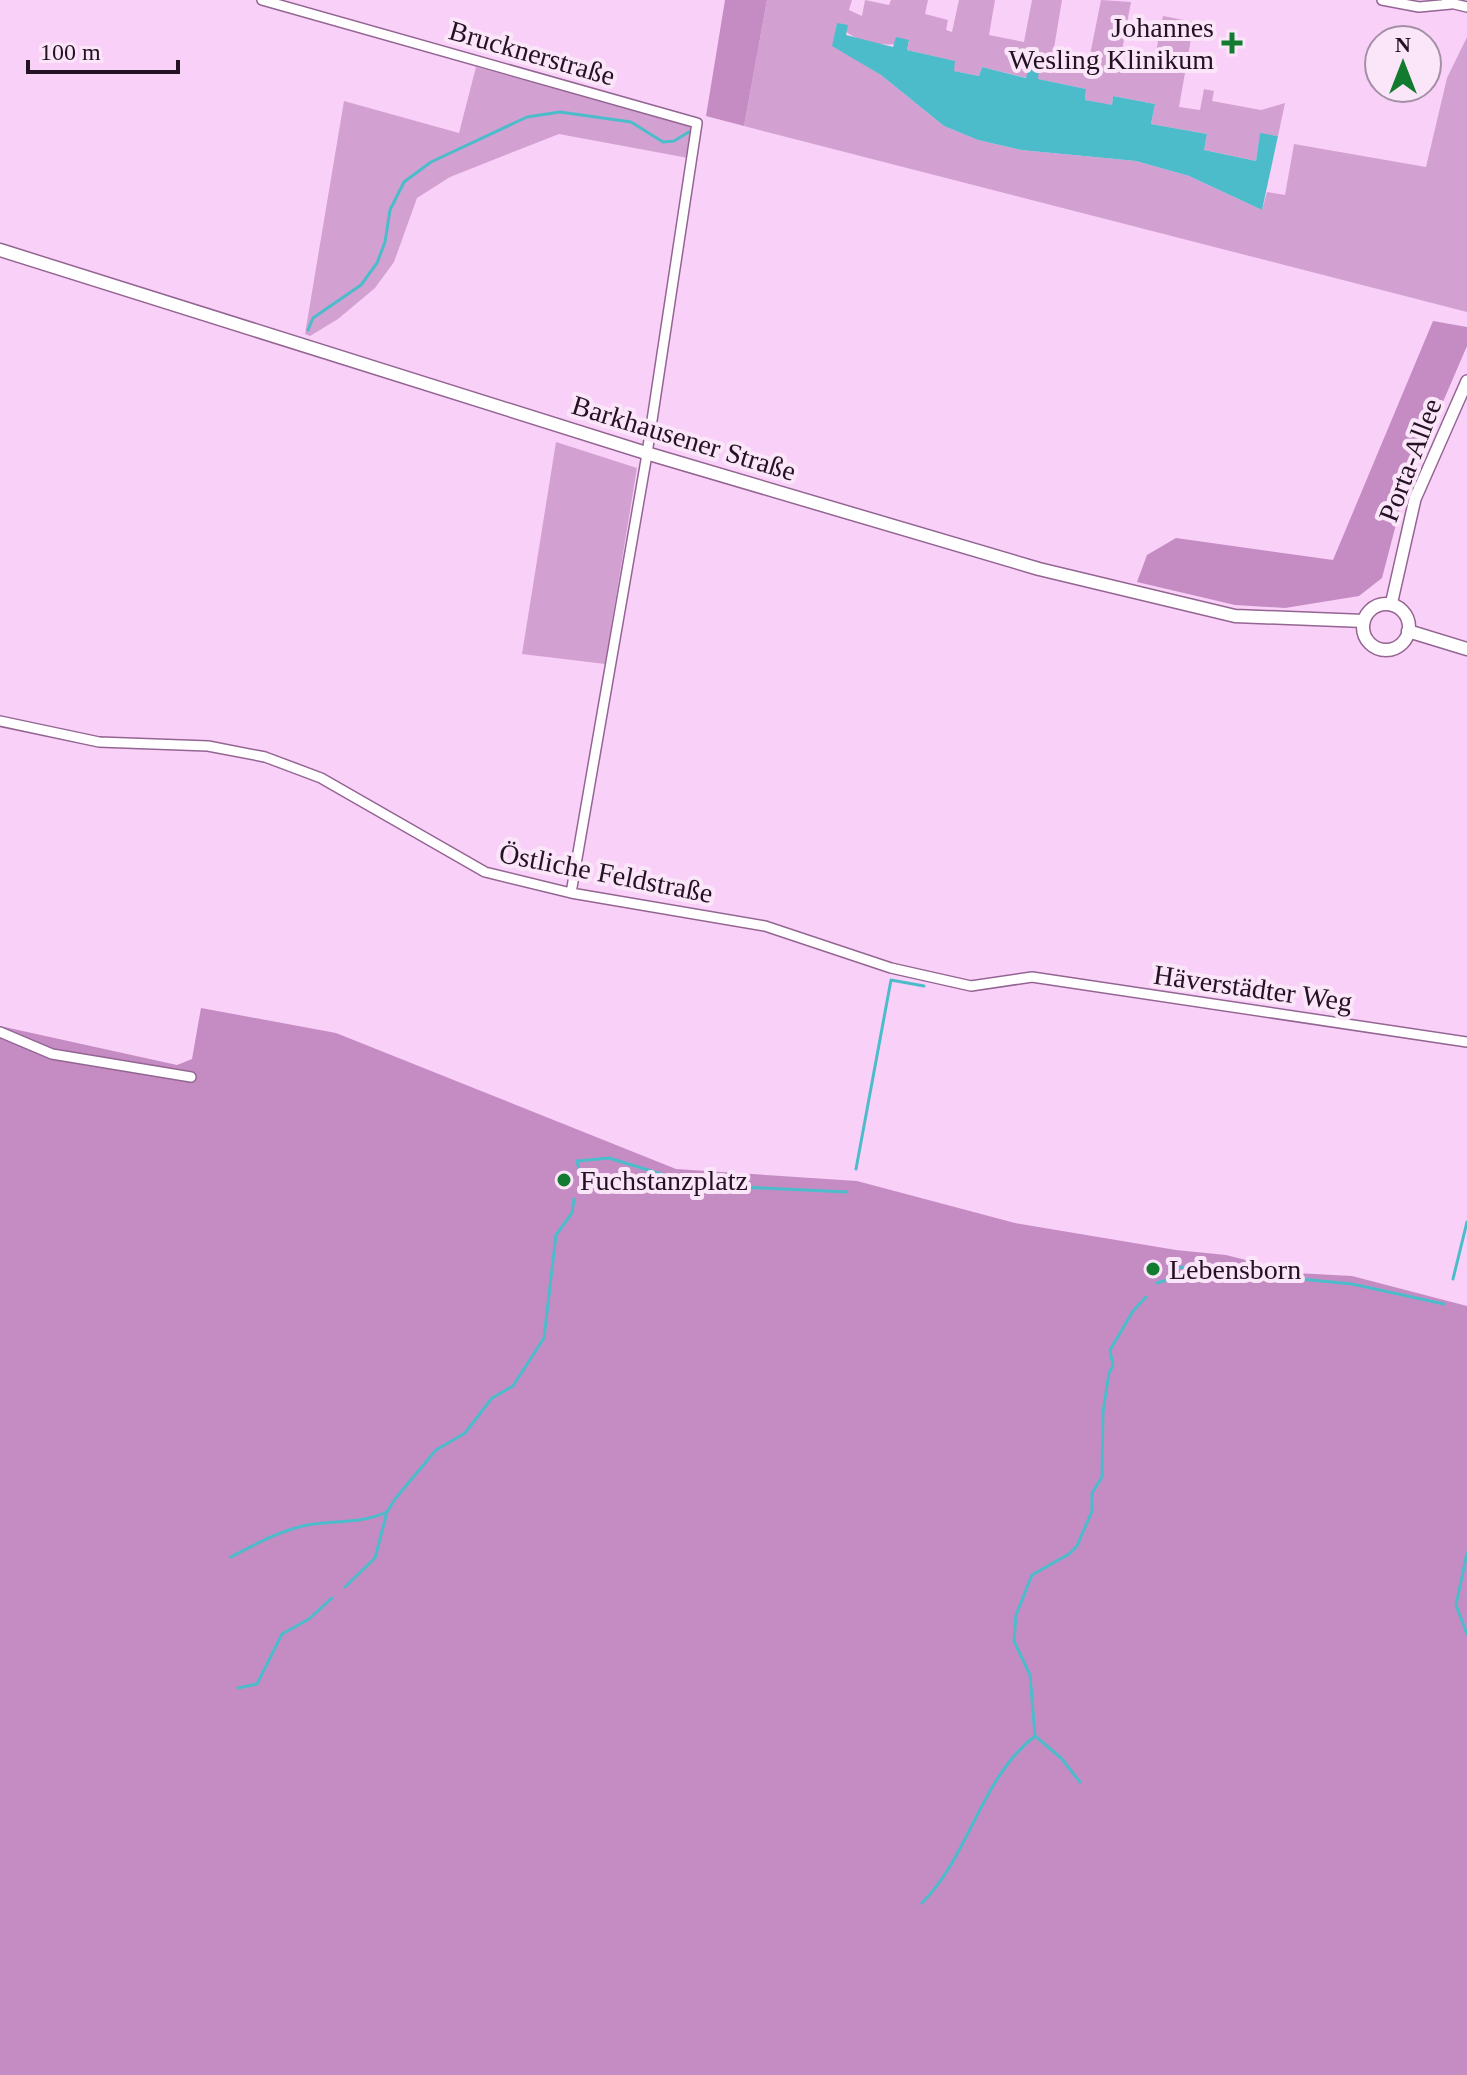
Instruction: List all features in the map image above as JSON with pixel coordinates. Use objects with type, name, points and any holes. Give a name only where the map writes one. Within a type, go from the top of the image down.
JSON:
[{"type":"main road","name":"Barkhausener Straße","points":[[0,250],[646,453],[939,541],[1235,616],[1364,621]]},
{"type":"main road","points":[[1391,605],[1404,613],[1408,631],[1397,647],[1382,650],[1365,636],[1364,621],[1377,606],[1391,605]]},
{"type":"main road","points":[[1408,631],[1467,649]]},
{"type":"street","name":"Brucknerstraße","points":[[262,0],[697,123],[646,453]]},
{"type":"street","points":[[1382,0],[1419,7],[1447,2],[1467,7]]},
{"type":"street","name":"Porta-Allee","points":[[1391,605],[1415,499],[1467,381]]},
{"type":"street","points":[[571,893],[646,453]]},
{"type":"street","name":"Östliche Feldstraße","points":[[0,721],[99,742],[208,746],[265,757],[321,778],[485,872],[571,893],[765,926],[891,968],[971,986],[1032,977]]},
{"type":"street","name":"Häverstädter Weg","points":[[1032,977],[1467,1042]]},
{"type":"street","points":[[0,1032],[52,1054],[191,1077]]},
{"type":"shaded area","points":[[725,0],[767,0],[744,126],[706,116]]},
{"type":"shaded area","points":[[767,0],[852,0],[849,10],[862,16],[865,0],[889,5],[891,0],[928,0],[925,14],[948,20],[946,30],[952,32],[959,0],[995,0],[989,35],[1024,42],[1032,0],[1062,0],[1054,48],[1090,55],[1101,0],[1131,2],[1120,61],[1153,67],[1163,16],[1194,22],[1179,107],[1200,110],[1204,89],[1214,91],[1212,101],[1261,110],[1285,103],[1278,136],[1260,134],[1256,161],[1204,150],[1207,134],[1151,124],[1155,104],[1113,96],[1112,106],[1085,100],[1086,89],[1037,79],[1039,69],[1027,78],[982,67],[979,76],[953,71],[954,61],[907,50],[909,41],[881,44],[861,40],[837,23],[833,45],[881,75],[944,126],[978,140],[1021,150],[1136,161],[1189,176],[1262,210],[1267,192],[1285,195],[1294,144],[1426,167],[1447,78],[1467,37],[1467,312],[744,126]]},
{"type":"shaded area","points":[[837,23],[848,25],[846,35],[893,47],[896,37],[909,40],[907,50],[955,61],[954,71],[979,76],[982,67],[1026,78],[1029,67],[1039,69],[1038,79],[1086,89],[1085,100],[1112,105],[1113,96],[1155,104],[1151,124],[1207,134],[1204,150],[1256,161],[1260,133],[1278,136],[1262,210],[1189,176],[1136,161],[1021,150],[978,140],[944,126],[881,75],[832,46]]},
{"type":"shaded area","points":[[476,67],[689,125],[693,131],[688,158],[559,134],[450,177],[417,198],[394,262],[375,288],[338,319],[310,336],[305,334],[344,101],[459,133]]},
{"type":"shaded area","points":[[1433,321],[1467,327],[1467,346],[1405,490],[1382,578],[1359,596],[1285,608],[1235,605],[1137,582],[1147,555],[1176,538],[1333,560]]},
{"type":"shaded area","points":[[556,442],[637,468],[605,664],[522,654]]},
{"type":"shaded area","points":[[201,1008],[336,1033],[676,1169],[857,1181],[1015,1223],[1176,1250],[1226,1255],[1296,1273],[1352,1276],[1467,1306],[1467,2075],[0,2075],[0,1026],[177,1065],[192,1059]]},
{"type":"waterway","points":[[308,330],[313,318],[361,285],[377,263],[385,242],[390,210],[404,182],[431,162],[527,117],[560,112],[631,122],[663,142],[674,141],[689,132]]},
{"type":"waterway","points":[[856,1169],[891,980],[924,986]]},
{"type":"waterway","points":[[583,1185],[577,1161],[609,1158],[697,1185],[847,1192]]},
{"type":"waterway","points":[[345,1587],[375,1558],[387,1512],[395,1499],[436,1450],[465,1433],[492,1398],[513,1386],[544,1338],[556,1235],[572,1213],[574,1199]]},
{"type":"waterway","points":[[1453,1279],[1467,1222]]},
{"type":"waterway","points":[[1157,1283],[1170,1279],[1177,1267],[1352,1284],[1444,1304]]},
{"type":"waterway","points":[[922,1903],[952,1863],[1001,1773],[1035,1736],[1030,1675],[1014,1641],[1016,1615],[1032,1575],[1077,1546],[1092,1511],[1092,1493],[1102,1477],[1103,1412],[1109,1373],[1113,1366],[1110,1350],[1133,1311],[1146,1297]]},
{"type":"waterway","points":[[231,1557],[268,1538],[297,1528],[367,1518],[387,1512]]},
{"type":"waterway","points":[[1467,1553],[1456,1605],[1467,1634]]},
{"type":"waterway","points":[[238,1688],[257,1684],[282,1634],[309,1619],[332,1598]]},
{"type":"waterway","points":[[1035,1736],[1061,1758],[1080,1782]]},
{"type":"place","name":"Johannes Wesling Klinikum","points":[[1232,43]]},
{"type":"place","name":"Fuchstanzplatz","points":[[564,1180]]},
{"type":"place","name":"Lebensborn","points":[[1153,1269]]}]
